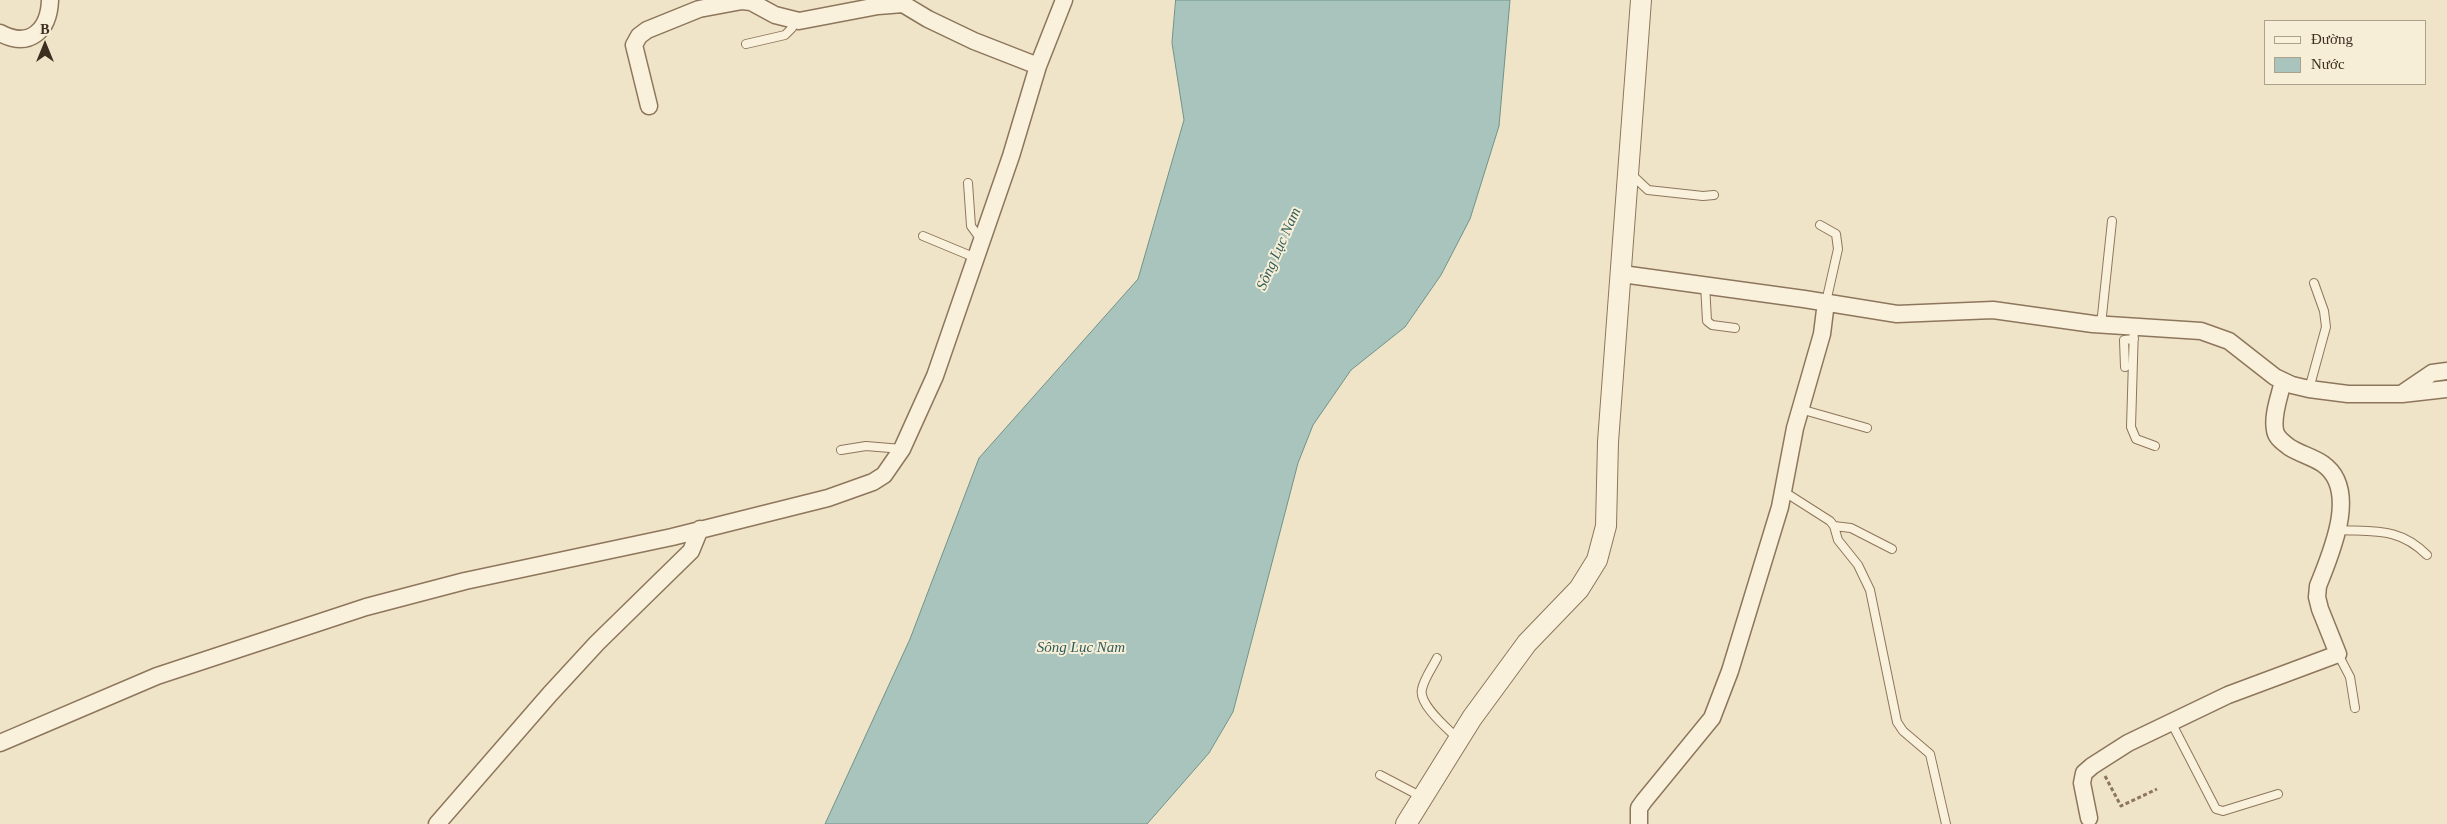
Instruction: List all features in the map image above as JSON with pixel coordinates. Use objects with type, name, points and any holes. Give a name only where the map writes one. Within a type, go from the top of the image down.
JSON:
[{"type":"street","points":[[0,33],[24,40],[34,36],[44,27],[48,20],[50,0]]},
{"type":"street","points":[[649,106],[634,45],[639,36],[647,30],[699,9],[742,0],[752,2],[790,21],[904,2],[928,19],[974,41],[1038,66]]},
{"type":"street","points":[[0,743],[157,676],[366,608],[466,581],[700,529],[828,498],[873,482],[884,475],[902,449],[935,376],[1011,156],[1038,66],[1064,0]]},
{"type":"street","points":[[1406,824],[1458,739],[1527,643],[1579,589],[1597,560],[1606,526],[1608,442],[1642,0]]},
{"type":"street","points":[[1622,274],[1705,284],[1897,314],[1993,310],[2101,324],[2134,333],[2201,331],[2217,335],[2229,341],[2274,377],[2309,390],[2348,394],[2402,394],[2447,388]]},
{"type":"street","points":[[1639,824],[1639,808],[1712,718],[1756,588],[1783,491],[1800,408],[1822,334],[1826,302]]},
{"type":"street","points":[[2402,394],[2432,373],[2447,371]]},
{"type":"street","points":[[2089,818],[2082,783],[2084,773],[2098,762],[2128,743],[2252,685],[2338,654],[2317,597],[2318,586],[2338,530],[2342,508],[2336,482],[2331,472],[2323,464],[2294,450],[2278,439],[2274,431],[2283,381]]},
{"type":"street","points":[[437,824],[550,694],[604,636],[691,551],[700,529]]},
{"type":"lane","points":[[746,44],[785,35],[792,28],[790,21]]},
{"type":"lane","points":[[1629,172],[1642,187],[1648,190],[1703,196],[1714,195]]},
{"type":"lane","points":[[968,183],[970,226],[982,241]]},
{"type":"lane","points":[[2101,324],[2112,221]]},
{"type":"lane","points":[[1820,225],[1836,234],[1838,242],[1838,250],[1826,302]]},
{"type":"lane","points":[[923,236],[976,258]]},
{"type":"lane","points":[[1705,284],[1707,321],[1712,325],[1735,328]]},
{"type":"lane","points":[[2309,390],[2326,327],[2324,311],[2314,284]]},
{"type":"lane","points":[[2125,367],[2124,340],[2134,333]]},
{"type":"lane","points":[[2134,333],[2131,427],[2136,439],[2155,446]]},
{"type":"lane","points":[[1800,408],[1867,428]]},
{"type":"lane","points":[[841,450],[866,446],[902,449]]},
{"type":"lane","points":[[1783,491],[1834,526],[1851,528],[1892,549]]},
{"type":"lane","points":[[1834,526],[1838,540],[1858,565],[1870,590],[1897,722],[1903,731],[1930,754],[1946,824]]},
{"type":"lane","points":[[2338,530],[2394,534],[2414,542],[2427,555]]},
{"type":"lane","points":[[2338,654],[2350,676],[2356,708]]},
{"type":"lane","points":[[1437,658],[1422,688],[1421,696],[1425,704],[1458,739]]},
{"type":"lane","points":[[2171,722],[2216,809],[2224,812],[2278,794]]},
{"type":"lane","points":[[1380,775],[1422,798]]},
{"type":"path","points":[[2098,762],[2121,806],[2157,789]]},
{"type":"water","name":"Sông Lục Nam","points":[[1176,0],[1510,0],[1499,126],[1470,219],[1441,275],[1405,327],[1351,370],[1313,425],[1298,463],[1233,712],[1209,753],[1147,824],[825,824],[910,639],[979,458],[1138,279],[1184,120],[1172,43]]}]
